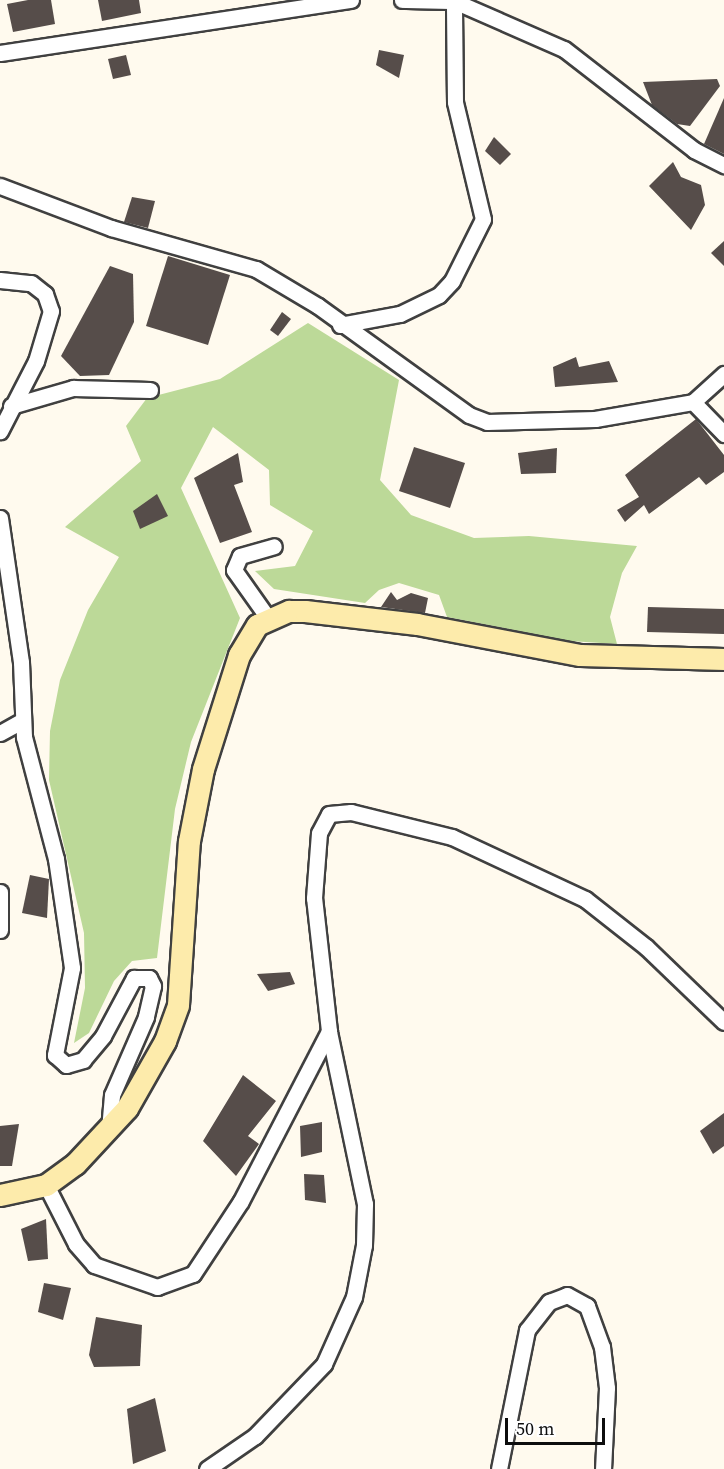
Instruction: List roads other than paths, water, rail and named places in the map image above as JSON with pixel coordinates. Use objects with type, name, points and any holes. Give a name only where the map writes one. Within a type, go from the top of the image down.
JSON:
[{"type":"main road","points":[[0,1196],[46,1185],[109,1130],[149,1073],[178,1005],[189,841],[203,769],[239,655],[268,618],[289,611],[344,614],[580,655],[724,659]]},
{"type":"street","points":[[0,53],[351,0]]},
{"type":"street","points":[[402,0],[454,1],[564,49],[694,150],[724,165]]},
{"type":"street","points":[[340,325],[400,314],[439,295],[476,238],[483,203],[467,165],[455,102],[454,1]]},
{"type":"street","points":[[0,186],[140,237],[225,256],[286,285],[469,415],[488,422],[595,420],[693,402],[724,374]]},
{"type":"street","points":[[0,280],[31,283],[45,294],[51,311],[36,361],[0,431]]},
{"type":"street","points":[[11,406],[73,388],[150,390]]},
{"type":"street","points":[[693,402],[724,434]]},
{"type":"street","points":[[0,518],[21,662],[22,721],[56,859],[72,968],[55,1055],[66,1065],[83,1060],[103,1036],[134,978],[149,978],[153,986],[146,1017],[112,1095],[109,1130]]},
{"type":"street","points":[[268,618],[234,570],[240,556],[274,546]]},
{"type":"street","points":[[0,733],[22,721]]},
{"type":"street","points":[[207,1469],[255,1436],[307,1385],[334,1347],[354,1297],[365,1204],[329,1031],[314,898],[319,833],[329,814],[351,812],[453,837],[585,899],[646,947],[724,1022]]},
{"type":"street","points":[[0,892],[0,930]]},
{"type":"street","points":[[46,1185],[76,1244],[94,1265],[116,1277],[157,1287],[193,1274],[241,1201],[329,1031]]},
{"type":"street","points":[[499,1469],[527,1330],[549,1302],[567,1295],[587,1306],[602,1347],[607,1388],[603,1469]]}]
